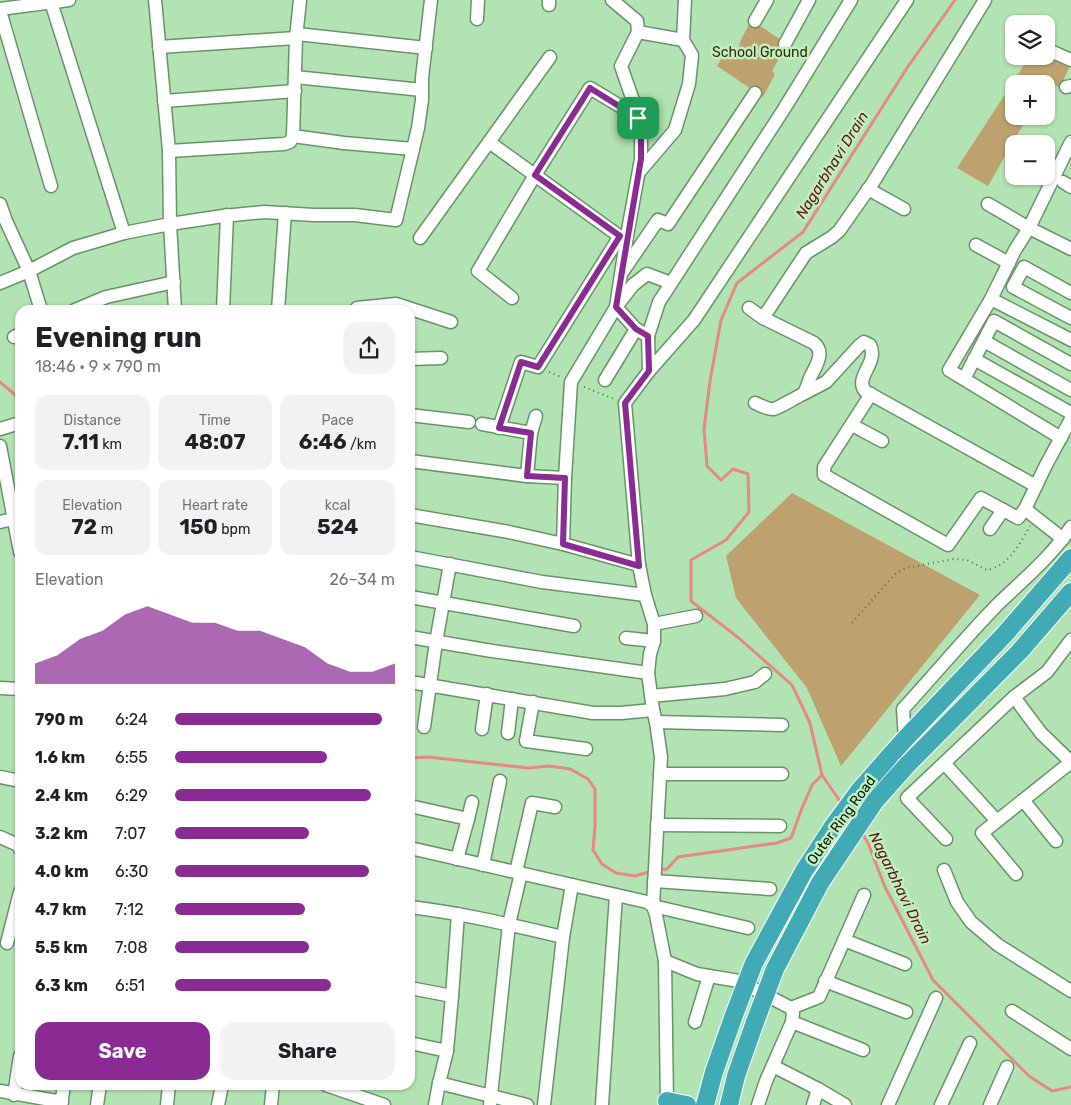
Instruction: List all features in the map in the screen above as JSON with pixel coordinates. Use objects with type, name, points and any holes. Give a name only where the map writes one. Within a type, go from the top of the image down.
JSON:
[{"type":"highway","name":"Outer Ring Road","points":[[705,1105],[714,1072],[754,963],[804,871],[834,826],[858,791],[904,739],[1005,634],[1071,558]]},
{"type":"highway","name":"Outer Ring Road","points":[[729,1105],[736,1076],[775,968],[820,883],[875,801],[907,765],[1020,651],[1071,592]]},
{"type":"highway","points":[[667,1103],[686,1105]]},
{"type":"street","points":[[51,186],[0,10],[69,0]]},
{"type":"street","points":[[155,0],[169,151],[170,224],[175,305]]},
{"type":"street","points":[[169,151],[284,144],[290,142],[293,136],[296,36],[300,0]]},
{"type":"street","points":[[0,283],[29,271],[73,248],[124,233],[170,224],[264,212],[356,215],[396,220],[418,128],[431,0]]},
{"type":"street","points":[[477,19],[478,0]]},
{"type":"street","points":[[612,0],[637,21],[638,32],[621,66],[636,109],[641,135],[641,159],[623,238],[621,273],[616,307]]},
{"type":"street","points":[[638,173],[675,130],[689,84],[692,55],[683,40],[685,0]]},
{"type":"street","points":[[755,21],[766,0]]},
{"type":"street","points":[[785,44],[809,0]]},
{"type":"street","points":[[649,371],[648,336],[659,302],[784,109],[850,0]]},
{"type":"street","points":[[667,1103],[665,961],[653,906],[661,757],[648,672],[654,641],[654,624],[639,566],[620,401],[694,320],[907,0]]},
{"type":"street","points":[[764,318],[806,253],[839,232],[868,189],[985,0]]},
{"type":"street","points":[[51,2],[124,233]]},
{"type":"street","points":[[638,32],[683,40]]},
{"type":"street","points":[[159,47],[296,36],[426,48]]},
{"type":"street","points":[[1055,53],[1071,60]]},
{"type":"street","points":[[420,238],[550,57]]},
{"type":"street","points":[[295,77],[422,90]]},
{"type":"street","points":[[512,298],[478,271],[590,88],[638,118]]},
{"type":"street","points":[[164,101],[295,90]]},
{"type":"street","points":[[621,273],[658,220],[668,224],[755,93]]},
{"type":"street","points":[[293,136],[413,149]]},
{"type":"street","points":[[489,142],[623,238]]},
{"type":"street","points":[[1061,438],[949,370],[991,299],[1016,250],[1058,180],[1071,142]]},
{"type":"street","points":[[868,189],[904,208]]},
{"type":"street","points":[[0,204],[3,222],[29,271],[39,305]]},
{"type":"street","points":[[988,204],[1029,228],[1071,249]]},
{"type":"street","points":[[278,305],[285,213]]},
{"type":"street","points":[[224,305],[227,216]]},
{"type":"street","points":[[499,428],[521,362],[538,367],[623,238]]},
{"type":"street","points":[[976,245],[1009,264]]},
{"type":"street","points":[[1071,293],[1024,267],[1013,286],[1071,318]]},
{"type":"street","points":[[563,544],[567,380],[633,285],[647,274],[671,283]]},
{"type":"street","points":[[87,305],[106,297],[174,282]]},
{"type":"street","points":[[991,299],[1071,340]]},
{"type":"street","points":[[386,305],[399,305]]},
{"type":"street","points":[[616,307],[636,329],[648,336]]},
{"type":"street","points":[[749,308],[764,318],[818,346],[819,362],[803,394]]},
{"type":"street","points":[[415,310],[451,322]]},
{"type":"street","points":[[964,379],[994,322],[1071,364]]},
{"type":"street","points":[[605,380],[636,329]]},
{"type":"street","points":[[984,341],[1071,390]]},
{"type":"street","points":[[755,403],[772,410],[780,408],[785,403],[826,382],[864,342],[870,345],[873,351],[871,361],[861,381],[865,391],[1036,486]]},
{"type":"street","points":[[415,358],[441,358]]},
{"type":"street","points":[[974,359],[1071,413]]},
{"type":"street","points":[[567,380],[584,387]]},
{"type":"street","points":[[873,396],[824,467],[824,475],[948,545],[981,498],[1018,518],[1025,509],[1071,419]]},
{"type":"street","points":[[415,416],[476,423],[531,433]]},
{"type":"street","points":[[527,476],[531,433],[536,416]]},
{"type":"street","points":[[0,429],[15,424]]},
{"type":"street","points":[[852,424],[882,441]]},
{"type":"street","points":[[0,446],[15,524]]},
{"type":"street","points":[[415,462],[527,476],[565,478]]},
{"type":"street","points":[[1025,509],[1063,539]]},
{"type":"street","points":[[990,529],[1003,510]]},
{"type":"street","points":[[415,516],[500,530],[563,544],[639,566]]},
{"type":"street","points":[[0,522],[14,519]]},
{"type":"street","points":[[904,739],[903,708],[998,605],[1043,562],[1063,539],[1071,526]]},
{"type":"street","points":[[415,558],[542,582],[645,595]]},
{"type":"street","points":[[424,727],[436,642],[450,564]]},
{"type":"street","points":[[415,598],[574,626]]},
{"type":"street","points":[[654,624],[696,616]]},
{"type":"street","points":[[415,638],[648,672]]},
{"type":"street","points":[[626,638],[654,641]]},
{"type":"street","points":[[946,839],[908,798],[1014,697],[1047,672],[1071,640]]},
{"type":"street","points":[[652,696],[725,688],[755,682],[765,674]]},
{"type":"street","points":[[415,683],[593,713],[621,712],[782,724]]},
{"type":"street","points":[[0,688],[15,689]]},
{"type":"street","points":[[482,729],[487,694]]},
{"type":"street","points":[[1014,697],[1041,733],[1071,762],[982,833],[1016,874]]},
{"type":"street","points":[[508,733],[512,699]]},
{"type":"street","points":[[533,702],[526,741],[586,749]]},
{"type":"street","points":[[944,763],[997,821]]},
{"type":"street","points":[[660,774],[782,774]]},
{"type":"street","points":[[0,777],[15,779]]},
{"type":"street","points":[[483,865],[500,781]]},
{"type":"street","points":[[1023,800],[1056,842]]},
{"type":"street","points":[[457,859],[472,802]]},
{"type":"street","points":[[491,1101],[509,924],[532,803],[555,807]]},
{"type":"street","points":[[415,807],[468,819]]},
{"type":"street","points":[[657,825],[780,826]]},
{"type":"street","points":[[0,837],[15,845]]},
{"type":"street","points":[[415,849],[647,902],[653,906],[748,928]]},
{"type":"street","points":[[944,870],[957,902],[971,922],[998,944],[1071,991]]},
{"type":"street","points":[[654,880],[770,889]]},
{"type":"street","points":[[544,1105],[562,936],[572,885]]},
{"type":"street","points":[[602,1105],[616,895]]},
{"type":"street","points":[[790,1008],[819,997],[864,895]]},
{"type":"street","points":[[415,908],[458,914],[562,936]]},
{"type":"street","points":[[435,1105],[447,1051],[458,914]]},
{"type":"street","points":[[9,943],[15,917]]},
{"type":"street","points":[[844,940],[904,964]]},
{"type":"street","points":[[665,961],[697,974],[738,981],[790,1008],[793,1013],[792,1022],[766,1081],[758,1105]]},
{"type":"street","points":[[696,1022],[709,976]]},
{"type":"street","points":[[825,981],[906,1012]]},
{"type":"street","points":[[415,989],[452,996]]},
{"type":"street","points":[[888,1105],[936,998]]},
{"type":"street","points":[[1012,1011],[1071,1049]]},
{"type":"street","points":[[792,1022],[863,1050]]},
{"type":"street","points":[[941,1105],[970,1043]]},
{"type":"street","points":[[415,1044],[447,1051]]},
{"type":"street","points":[[773,1066],[845,1105]]},
{"type":"street","points":[[990,1105],[1007,1067]]},
{"type":"street","points":[[439,1083],[491,1101],[527,1105]]},
{"type":"street","points":[[14,1095],[15,1088]]},
{"type":"street","points":[[813,1105],[818,1089]]},
{"type":"street","points":[[0,1091],[61,1104],[63,1090]]},
{"type":"street","points":[[97,1105],[99,1090]]},
{"type":"street","points":[[167,1105],[168,1090]]},
{"type":"street","points":[[218,1105],[221,1090]]},
{"type":"street","points":[[271,1105],[272,1090]]},
{"type":"street","points":[[340,1090],[384,1105]]},
{"type":"path","points":[[538,367],[567,380]]},
{"type":"path","points":[[584,387],[620,401]]},
{"type":"path","points":[[852,623],[894,575],[906,568],[954,559],[967,560],[987,570],[998,566],[1009,558],[1036,518]]},
{"type":"green space","name":"School Ground","points":[[751,20],[787,44],[772,71],[775,74],[763,97],[717,66],[729,46],[738,50]]},
{"type":"green space","points":[[1055,60],[1070,66],[1060,87],[1055,85],[1055,75],[1018,75],[1024,65],[1055,65]]},
{"type":"green space","points":[[1005,94],[1005,125],[1023,125],[1017,135],[1005,135],[1005,156],[988,186],[957,168]]},
{"type":"green space","points":[[792,493],[980,595],[841,766],[807,688],[736,598],[726,556]]},
{"type":"waterway","name":"Nagarbhavi Drain","points":[[842,804],[822,775],[810,723],[792,685],[740,639],[691,601],[691,560],[726,540],[749,512],[748,474],[733,469],[721,480],[707,466],[704,429],[710,381],[721,320],[737,283],[803,232],[907,68],[955,0]]},
{"type":"waterway","points":[[0,382],[15,395]]},
{"type":"waterway","points":[[415,758],[428,757],[528,768],[549,766],[570,769],[588,779],[595,789],[593,850],[602,864],[616,873],[635,876],[652,871]]},
{"type":"waterway","points":[[658,870],[667,869],[678,857],[777,843],[791,838],[812,785],[822,775]]},
{"type":"waterway","name":"Nagarbhavi Drain","points":[[861,832],[868,843],[885,887],[933,980],[1029,1076],[1052,1091],[1071,1087]]},
{"type":"route","points":[[590,88],[638,118],[641,135],[641,159],[616,307],[636,329],[648,336],[649,371],[625,403],[639,566],[563,544],[565,478],[527,476],[531,433],[499,428],[521,362],[538,367],[620,236],[535,175],[590,88]]}]
